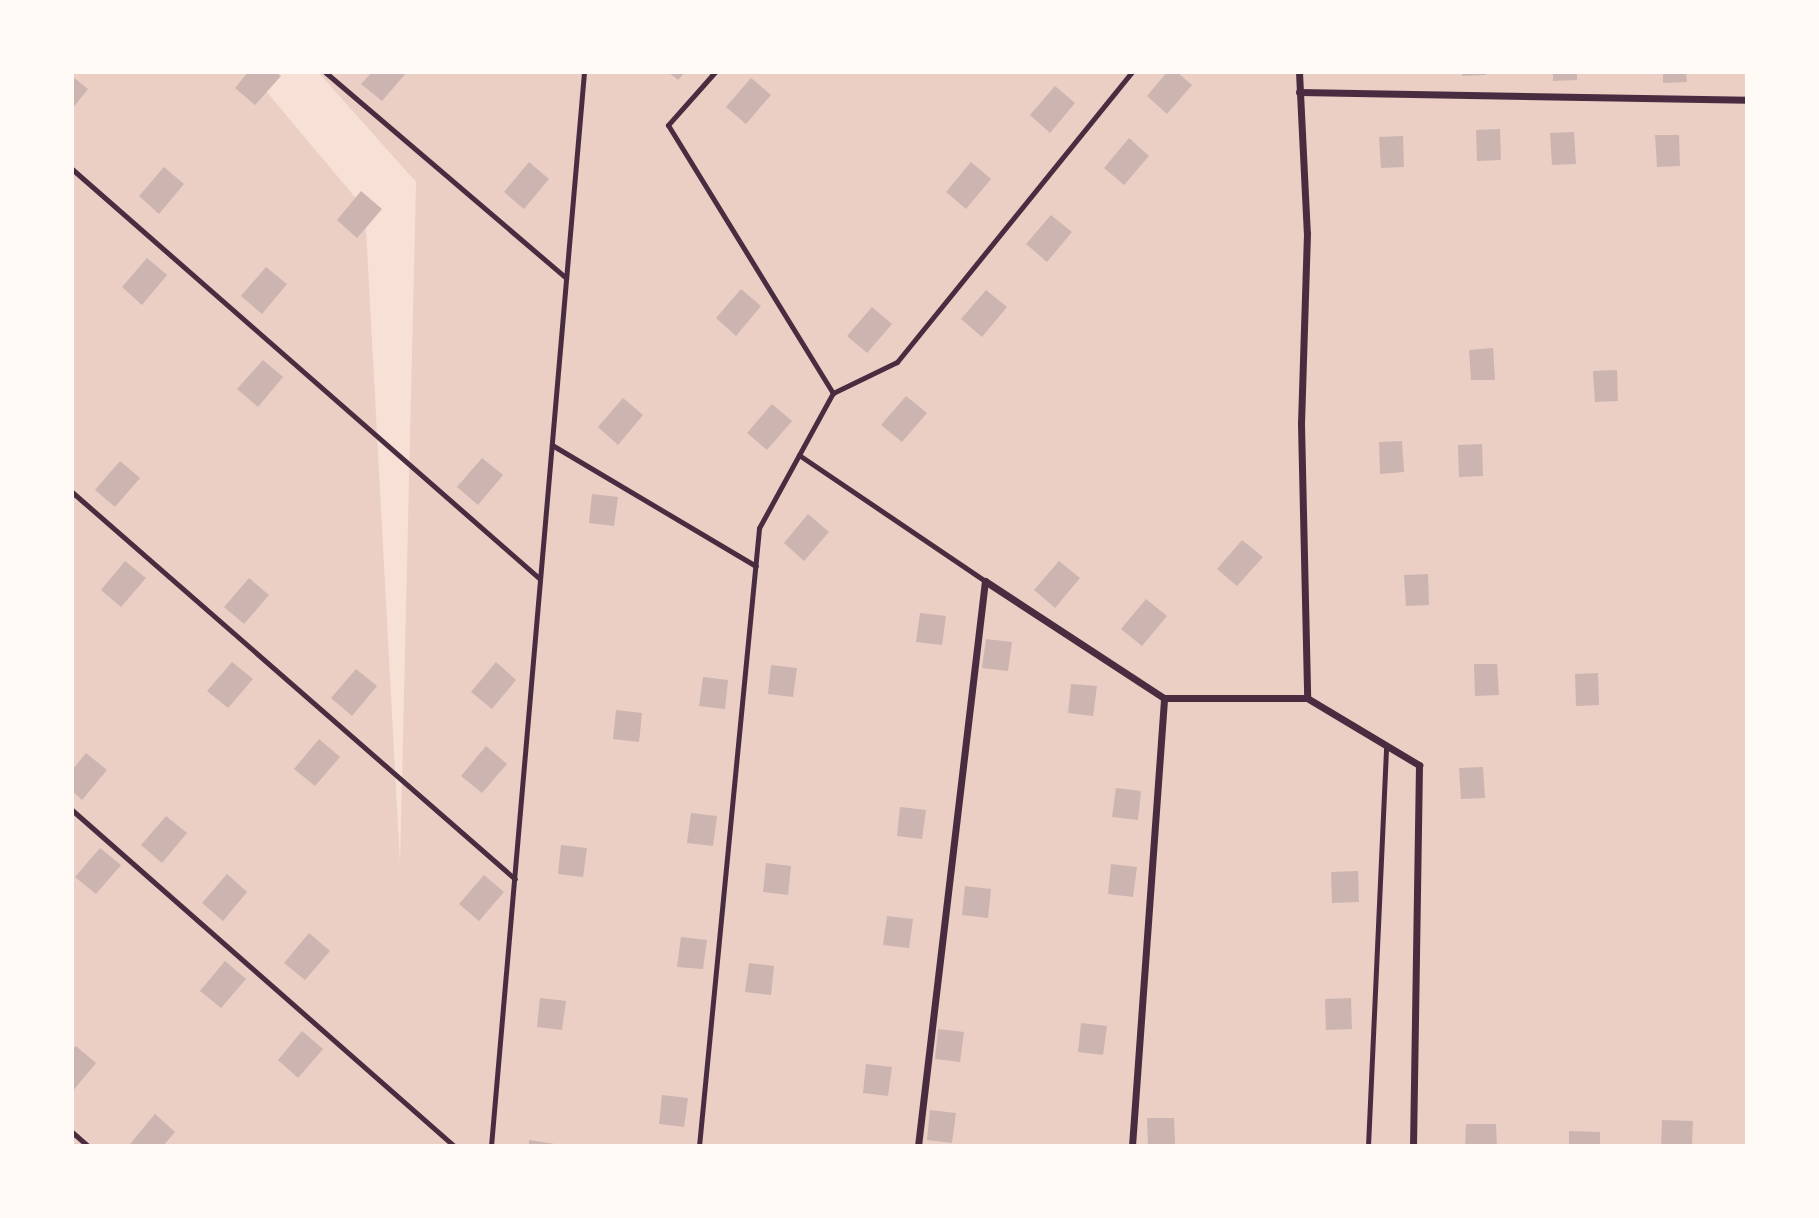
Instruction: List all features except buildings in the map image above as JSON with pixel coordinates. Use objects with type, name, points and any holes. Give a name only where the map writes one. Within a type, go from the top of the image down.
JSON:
[{"type":"street","points":[[1299,72],[1307,233],[1301,424],[1307,698]]},
{"type":"street","points":[[1299,92],[1747,100]]},
{"type":"street","points":[[918,1146],[985,581],[1164,698],[1307,698],[1419,765],[1413,1146]]},
{"type":"street","points":[[1132,1146],[1164,698]]},
{"type":"lane","points":[[325,72],[566,278]]},
{"type":"lane","points":[[491,1146],[584,72]]},
{"type":"lane","points":[[715,72],[668,125],[832,393]]},
{"type":"lane","points":[[699,1146],[759,528],[832,393],[897,362],[1132,72]]},
{"type":"lane","points":[[72,169],[540,579]]},
{"type":"lane","points":[[552,445],[755,566]]},
{"type":"lane","points":[[799,455],[985,581]]},
{"type":"lane","points":[[72,492],[514,878]]},
{"type":"lane","points":[[1368,1146],[1386,745]]},
{"type":"lane","points":[[72,810],[454,1146]]},
{"type":"lane","points":[[72,1132],[88,1146]]},
{"type":"shaded area","points":[[72,72],[250,72],[365,209],[400,863],[416,182],[318,72],[1747,72],[1747,1146],[72,1146]]}]
